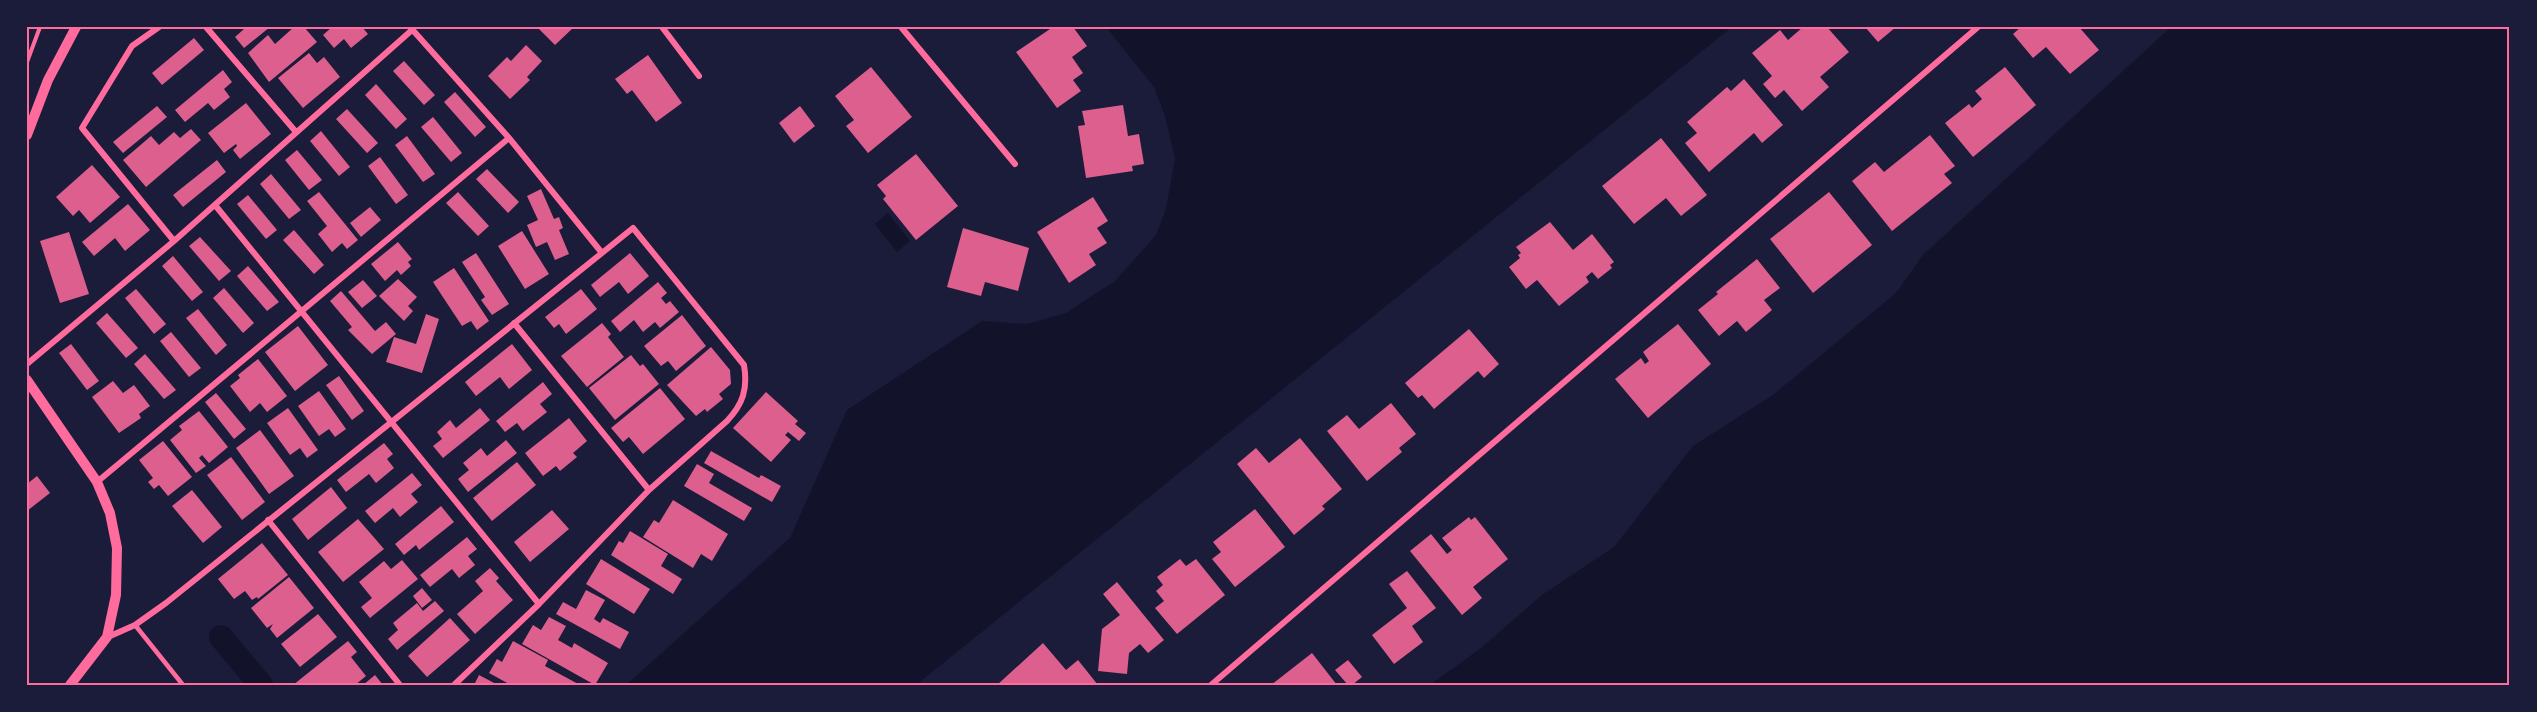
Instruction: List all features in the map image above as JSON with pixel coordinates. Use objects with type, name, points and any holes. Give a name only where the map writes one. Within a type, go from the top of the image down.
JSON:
[{"type":"street","points":[[27,135],[48,80],[76,27]]},
{"type":"street","points":[[159,27],[132,46],[82,128],[174,241]]},
{"type":"street","points":[[206,27],[296,132]]},
{"type":"street","points":[[662,27],[699,76]]},
{"type":"street","points":[[901,27],[1015,164]]},
{"type":"street","points":[[1211,685],[1977,27]]},
{"type":"street","points":[[27,364],[174,241],[411,29],[509,138],[602,253]]},
{"type":"street","points":[[97,482],[509,138]]},
{"type":"street","points":[[215,204],[539,604]]},
{"type":"street","points":[[107,638],[135,625],[633,228],[744,365],[746,381],[744,396],[737,410],[727,421],[649,490],[539,604],[454,685]]},
{"type":"street","points":[[514,323],[649,490]]},
{"type":"street","points":[[27,380],[97,482],[110,513],[117,548],[116,595],[107,638],[70,685]]},
{"type":"street","points":[[268,520],[400,685]]},
{"type":"lane","points":[[135,625],[183,685]]},
{"type":"path","points":[[27,62],[40,27]]},
{"type":"shaded area","points":[[1106,27],[1732,27],[916,685],[626,685],[790,538],[847,410],[982,321],[1027,324],[1066,313],[1115,281],[1156,235],[1166,209],[1175,158],[1165,116],[1154,87]]},
{"type":"shaded area","points":[[2171,27],[2510,27],[2510,685],[1430,685],[1481,648],[1542,595],[1614,547],[1693,446],[1773,395],[1896,293],[1923,255]]},
{"type":"shaded area","points":[[888,213],[910,241],[897,252],[875,224]]},
{"type":"building","points":[[242,27],[270,27],[244,48],[235,37],[244,29]]},
{"type":"building","points":[[294,27],[304,27],[317,42],[269,82],[248,53],[268,35],[275,44]]},
{"type":"building","points":[[332,27],[362,27],[368,34],[351,48],[344,39],[334,48],[323,35]]},
{"type":"building","points":[[537,27],[574,27],[555,45]]},
{"type":"building","points":[[1053,27],[1073,27],[1087,46],[1072,57],[1083,73],[1073,80],[1081,91],[1057,108],[1016,52]]},
{"type":"building","points":[[1803,27],[1827,27],[1849,52],[1820,77],[1829,87],[1802,111],[1784,90],[1775,98],[1763,84],[1772,76],[1752,53],[1780,30],[1788,40]]},
{"type":"building","points":[[1865,27],[1896,27],[1878,42]]},
{"type":"building","points":[[2021,27],[2079,27],[2099,50],[2070,74],[2046,47],[2033,58],[2013,34]]},
{"type":"building","points":[[194,38],[204,50],[162,85],[152,73]]},
{"type":"building","points":[[526,45],[542,61],[527,77],[530,80],[510,99],[488,76],[507,57],[511,61]]},
{"type":"building","points":[[309,53],[317,63],[324,57],[340,77],[303,108],[278,78]]},
{"type":"building","points":[[648,55],[682,103],[656,122],[632,90],[627,94],[615,79]]},
{"type":"building","points":[[404,61],[435,95],[424,105],[393,71]]},
{"type":"building","points":[[871,67],[912,117],[868,153],[846,126],[854,120],[835,96]]},
{"type":"building","points":[[2005,67],[2036,105],[1973,157],[1945,123],[1969,104],[1972,108],[1982,99],[1975,91]]},
{"type":"building","points":[[223,70],[232,82],[224,89],[230,97],[214,110],[208,103],[185,122],[175,110]]},
{"type":"building","points":[[1744,79],[1783,125],[1762,143],[1754,133],[1709,172],[1685,143],[1697,133],[1687,122],[1727,87],[1731,91]]},
{"type":"building","points":[[376,84],[407,119],[396,129],[365,95]]},
{"type":"building","points":[[455,92],[486,127],[475,137],[444,102]]},
{"type":"building","points":[[246,103],[271,134],[240,159],[233,150],[236,144],[224,153],[208,133]]},
{"type":"building","points":[[1123,105],[1128,136],[1139,134],[1144,164],[1132,166],[1133,171],[1086,178],[1078,126],[1085,125],[1082,111]]},
{"type":"building","points":[[157,106],[167,117],[123,153],[113,142]]},
{"type":"building","points":[[800,106],[815,126],[794,143],[779,123]]},
{"type":"building","points":[[347,109],[378,143],[367,153],[336,119]]},
{"type":"building","points":[[433,117],[462,153],[451,162],[421,127]]},
{"type":"building","points":[[191,129],[201,140],[146,187],[123,160],[151,136],[159,145],[174,132],[180,138]]},
{"type":"building","points":[[321,131],[350,167],[339,176],[310,141]]},
{"type":"building","points":[[1930,135],[1955,166],[1944,174],[1952,183],[1892,231],[1852,181],[1875,162],[1884,172]]},
{"type":"building","points":[[407,136],[435,174],[423,182],[395,145]]},
{"type":"building","points":[[1661,138],[1707,195],[1681,216],[1666,198],[1634,224],[1602,186]]},
{"type":"building","points":[[297,150],[322,180],[309,190],[285,160]]},
{"type":"building","points":[[916,154],[958,206],[916,240],[883,199],[886,196],[877,185]]},
{"type":"building","points":[[380,157],[408,195],[396,204],[368,166]]},
{"type":"building","points":[[217,160],[226,172],[183,207],[173,195]]},
{"type":"building","points":[[92,165],[120,197],[90,223],[79,210],[73,216],[56,197]]},
{"type":"building","points":[[487,169],[519,202],[508,213],[476,179]]},
{"type":"building","points":[[271,174],[301,210],[289,219],[260,184]]},
{"type":"building","points":[[541,189],[554,219],[559,217],[563,228],[559,230],[569,254],[555,260],[547,242],[536,247],[527,225],[538,220],[527,196]]},
{"type":"building","points":[[319,192],[358,240],[347,249],[342,243],[332,252],[318,234],[327,226],[307,201]]},
{"type":"building","points":[[458,192],[489,226],[478,236],[446,203]]},
{"type":"building","points":[[1829,192],[1872,245],[1813,293],[1770,239]]},
{"type":"building","points":[[248,195],[277,230],[266,239],[237,204]]},
{"type":"building","points":[[1093,197],[1108,221],[1097,228],[1107,243],[1089,254],[1096,265],[1069,283],[1037,232]]},
{"type":"building","points":[[128,204],[150,230],[125,251],[115,238],[94,256],[82,242]]},
{"type":"building","points":[[370,207],[381,220],[361,237],[350,223]]},
{"type":"building","points":[[1550,222],[1573,250],[1592,234],[1614,262],[1610,265],[1612,268],[1598,279],[1592,272],[1586,277],[1589,282],[1559,306],[1537,280],[1526,289],[1509,267],[1520,258],[1518,255],[1521,253],[1516,247]]},
{"type":"building","points":[[963,228],[1029,248],[1018,291],[985,282],[981,296],[947,287]]},
{"type":"building","points":[[294,230],[324,265],[314,274],[283,240]]},
{"type":"building","points":[[522,231],[549,274],[525,289],[498,246]]},
{"type":"building","points":[[69,232],[89,294],[60,303],[40,241]]},
{"type":"building","points":[[200,237],[231,271],[219,281],[189,246]]},
{"type":"building","points":[[398,242],[412,259],[408,262],[411,266],[401,275],[397,270],[385,281],[371,264]]},
{"type":"building","points":[[476,253],[509,304],[492,315],[481,300],[485,297],[462,262]]},
{"type":"building","points":[[630,253],[649,276],[628,294],[619,282],[600,297],[591,285]]},
{"type":"building","points":[[173,256],[203,292],[192,301],[162,266]]},
{"type":"building","points":[[1757,259],[1780,288],[1764,300],[1772,310],[1746,332],[1737,321],[1719,336],[1698,310],[1718,294],[1716,292]]},
{"type":"building","points":[[248,266],[279,302],[267,311],[237,276]]},
{"type":"building","points":[[454,268],[489,321],[477,330],[471,321],[462,326],[433,282]]},
{"type":"building","points":[[398,279],[417,297],[408,306],[413,311],[404,321],[379,296]]},
{"type":"building","points":[[363,280],[377,296],[362,308],[348,292]]},
{"type":"building","points":[[658,282],[667,293],[661,298],[666,304],[670,301],[679,312],[660,328],[655,322],[643,332],[634,320],[620,332],[611,321]]},
{"type":"building","points":[[224,288],[254,323],[243,333],[213,298]]},
{"type":"building","points":[[136,289],[166,324],[154,334],[125,298]]},
{"type":"building","points":[[581,289],[597,309],[566,334],[559,324],[554,328],[545,317]]},
{"type":"building","points":[[341,291],[375,331],[386,322],[396,334],[372,354],[348,330],[352,327],[330,301]]},
{"type":"building","points":[[198,309],[227,345],[216,355],[186,318]]},
{"type":"building","points":[[107,313],[138,348],[126,358],[96,323]]},
{"type":"building","points":[[426,314],[439,319],[422,373],[386,362],[394,337],[416,344]]},
{"type":"building","points":[[682,315],[706,346],[676,371],[668,361],[661,366],[644,346]]},
{"type":"building","points":[[602,323],[611,334],[608,337],[624,357],[587,387],[561,356]]},
{"type":"building","points":[[1678,324],[1711,364],[1648,418],[1615,379],[1641,358],[1645,364],[1649,361],[1643,352]]},
{"type":"building","points":[[298,326],[328,365],[295,391],[265,352]]},
{"type":"building","points":[[1469,329],[1499,364],[1484,378],[1478,371],[1434,409],[1422,395],[1418,398],[1405,383]]},
{"type":"building","points":[[171,332],[201,368],[189,377],[160,341]]},
{"type":"building","points":[[71,344],[99,381],[87,390],[59,353]]},
{"type":"building","points":[[512,344],[532,370],[509,389],[500,377],[476,396],[465,382]]},
{"type":"building","points":[[711,347],[730,370],[731,384],[719,394],[723,399],[707,412],[705,409],[696,416],[667,385]]},
{"type":"building","points":[[145,354],[176,390],[164,399],[134,364]]},
{"type":"building","points":[[631,355],[640,366],[643,364],[659,384],[615,420],[589,388]]},
{"type":"building","points":[[258,359],[287,396],[267,412],[260,403],[250,412],[230,386],[240,378],[238,375]]},
{"type":"building","points":[[339,376],[364,411],[352,420],[326,385]]},
{"type":"building","points":[[113,381],[123,393],[134,385],[150,406],[139,414],[141,418],[119,433],[92,397]]},
{"type":"building","points":[[543,382],[552,394],[540,404],[547,412],[523,431],[517,423],[505,432],[496,421]]},
{"type":"building","points":[[660,388],[685,419],[643,454],[629,437],[623,442],[611,428]]},
{"type":"building","points":[[319,391],[346,429],[335,437],[329,429],[319,436],[298,406]]},
{"type":"building","points":[[766,392],[798,421],[795,424],[806,433],[799,441],[788,432],[785,435],[791,440],[771,462],[733,428]]},
{"type":"building","points":[[216,393],[246,429],[234,439],[205,402]]},
{"type":"building","points":[[1391,403],[1416,434],[1399,448],[1402,452],[1367,481],[1327,431],[1347,415],[1359,429]]},
{"type":"building","points":[[288,408],[318,450],[307,458],[300,448],[290,455],[267,423]]},
{"type":"building","points":[[480,408],[490,420],[443,458],[433,446],[442,439],[437,432],[450,420],[456,428]]},
{"type":"building","points":[[199,411],[228,447],[209,463],[202,455],[199,458],[206,466],[196,473],[170,440],[182,430],[179,426]]},
{"type":"building","points":[[569,418],[587,441],[573,453],[577,457],[560,471],[556,466],[543,476],[525,453]]},
{"type":"building","points":[[260,430],[294,476],[269,494],[236,448]]},
{"type":"building","points":[[1300,438],[1342,489],[1322,506],[1325,509],[1294,535],[1237,464],[1256,448],[1269,463]]},
{"type":"building","points":[[506,440],[517,453],[468,492],[458,479],[469,470],[463,463],[481,448],[487,456]]},
{"type":"building","points":[[163,441],[192,477],[168,496],[159,485],[154,489],[148,482],[153,478],[139,460]]},
{"type":"building","points":[[384,443],[393,454],[387,459],[394,468],[376,483],[369,474],[346,492],[337,480]]},
{"type":"building","points":[[711,451],[759,478],[761,475],[781,486],[772,502],[704,463]]},
{"type":"building","points":[[231,457],[265,502],[242,520],[207,475]]},
{"type":"building","points":[[517,462],[536,485],[492,521],[473,498]]},
{"type":"building","points":[[697,464],[714,474],[709,483],[752,508],[744,521],[684,486]]},
{"type":"building","points":[[412,473],[422,485],[411,494],[418,502],[400,517],[393,508],[375,523],[365,511]]},
{"type":"building","points":[[37,476],[50,493],[27,511],[27,484]]},
{"type":"building","points":[[331,487],[347,508],[308,540],[292,519]]},
{"type":"building","points":[[192,490],[222,527],[203,543],[172,506]]},
{"type":"building","points":[[673,500],[728,534],[712,561],[701,554],[693,568],[643,537],[654,520],[659,523]]},
{"type":"building","points":[[441,506],[454,522],[419,550],[416,545],[404,555],[395,544]]},
{"type":"building","points":[[1255,509],[1285,547],[1235,587],[1212,559],[1221,552],[1213,542]]},
{"type":"building","points":[[552,510],[569,529],[530,562],[514,542]]},
{"type":"building","points":[[1469,517],[1471,520],[1475,517],[1508,559],[1473,587],[1482,598],[1462,615],[1410,551],[1431,534],[1447,554],[1452,550],[1442,538]]},
{"type":"building","points":[[358,519],[384,549],[343,582],[318,552]]},
{"type":"building","points":[[630,531],[668,554],[661,566],[682,579],[673,594],[611,555],[619,541],[623,543]]},
{"type":"building","points":[[467,537],[477,549],[468,556],[475,565],[459,578],[452,569],[430,587],[420,575]]},
{"type":"building","points":[[262,543],[288,575],[258,599],[257,597],[252,600],[245,591],[234,599],[218,579]]},
{"type":"building","points":[[601,559],[650,589],[634,614],[586,584]]},
{"type":"building","points":[[1180,559],[1186,566],[1196,559],[1225,595],[1177,634],[1155,608],[1164,601],[1156,591],[1163,585],[1157,577]]},
{"type":"building","points":[[402,560],[418,579],[370,618],[361,607],[372,598],[359,582],[384,561],[391,569]]},
{"type":"building","points":[[490,568],[499,578],[496,581],[513,600],[475,634],[457,614],[483,591],[475,581]]},
{"type":"building","points":[[1407,571],[1436,608],[1412,626],[1423,642],[1394,664],[1372,635],[1407,608],[1389,584]]},
{"type":"building","points":[[289,577],[314,608],[277,638],[270,629],[273,624],[267,628],[251,608]]},
{"type":"building","points":[[1117,582],[1164,640],[1148,653],[1140,644],[1129,653],[1127,674],[1098,671],[1102,629],[1120,615],[1103,594]]},
{"type":"building","points":[[422,588],[432,600],[422,608],[413,596]]},
{"type":"building","points":[[586,590],[605,600],[594,619],[600,623],[603,618],[629,632],[620,649],[556,614],[563,602],[576,609]]},
{"type":"building","points":[[435,601],[444,611],[397,650],[388,639],[398,630],[393,623],[417,603],[423,611]]},
{"type":"building","points":[[318,614],[337,637],[300,667],[281,644]]},
{"type":"building","points":[[549,617],[566,626],[558,640],[572,648],[574,643],[608,663],[595,685],[522,644],[533,625],[541,630]]},
{"type":"building","points":[[450,618],[470,640],[427,677],[408,656]]},
{"type":"building","points":[[348,641],[357,652],[351,657],[366,676],[355,685],[293,685]]},
{"type":"building","points":[[513,641],[548,660],[545,666],[580,685],[511,685],[489,673],[497,659],[502,662]]},
{"type":"building","points":[[1043,643],[1066,670],[1078,660],[1098,685],[997,685]]},
{"type":"building","points":[[1312,653],[1337,685],[1271,685]]},
{"type":"building","points":[[1348,660],[1362,677],[1352,685],[1348,685],[1335,670]]},
{"type":"building","points":[[375,675],[383,685],[363,685]]},
{"type":"building","points":[[479,675],[498,685],[474,685]]},
{"type":"waterway","points":[[221,637],[261,685]]}]
